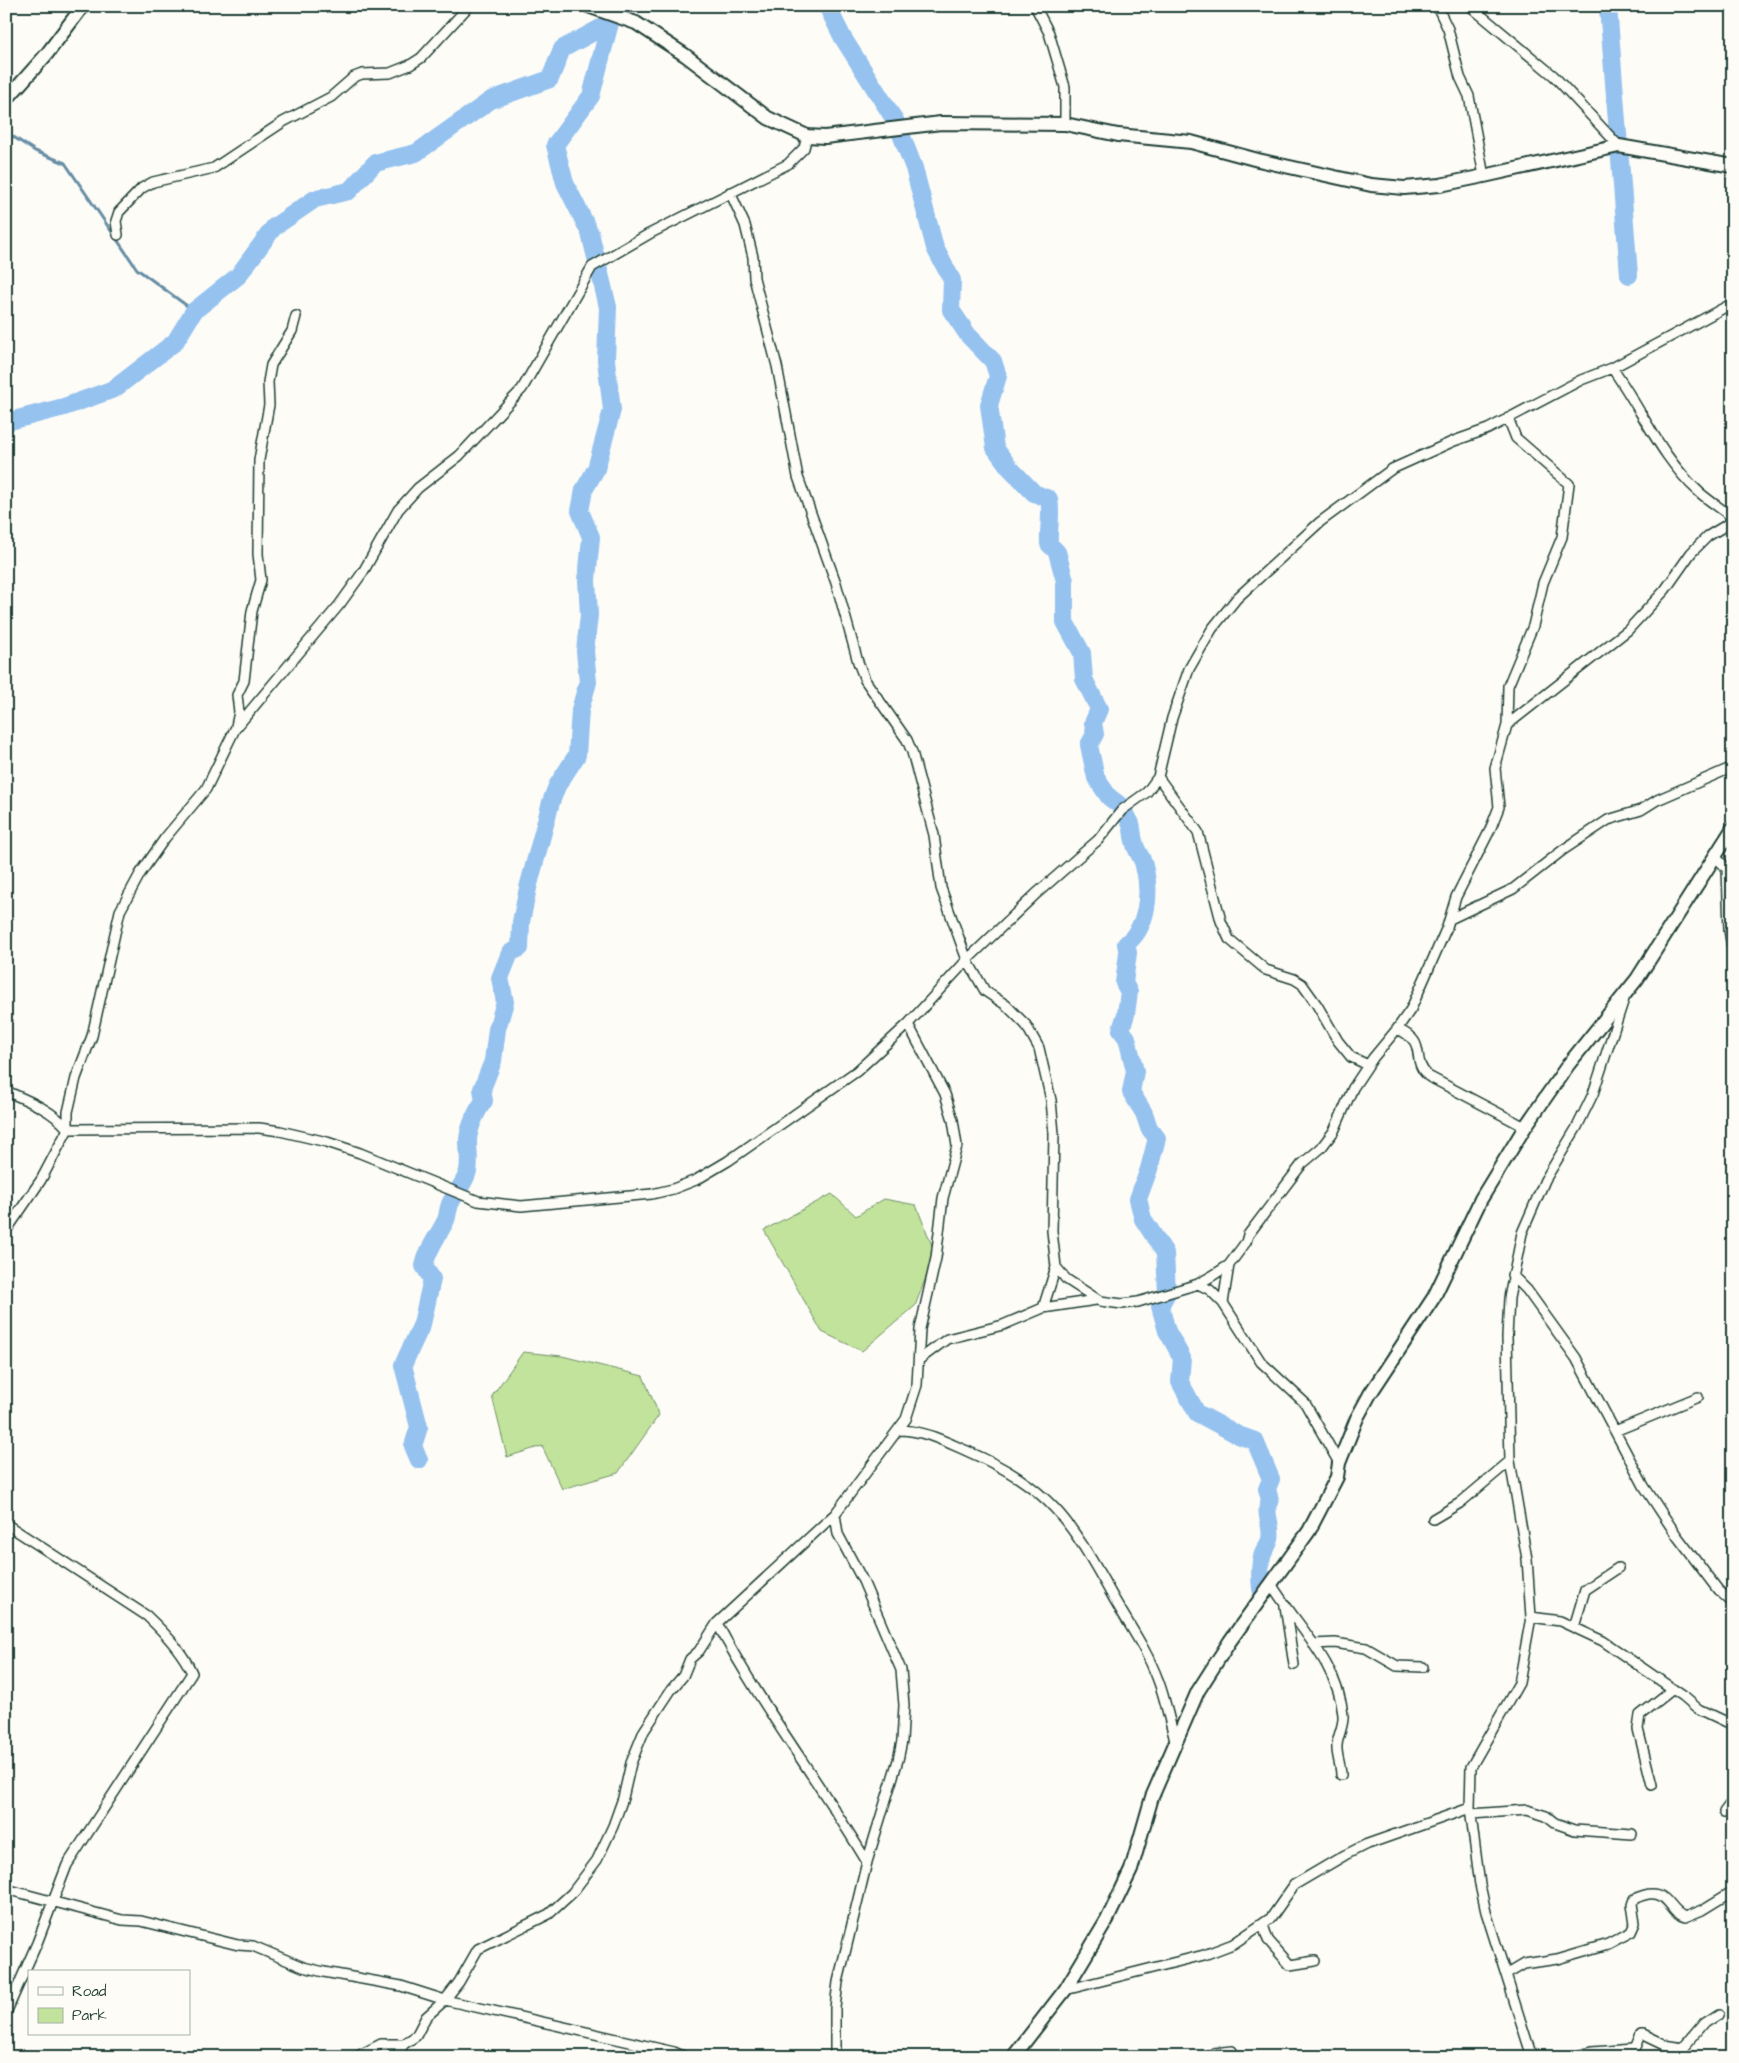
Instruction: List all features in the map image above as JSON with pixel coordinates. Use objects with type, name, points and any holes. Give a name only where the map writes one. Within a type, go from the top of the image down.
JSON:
[{"type":"street","points":[[6,100],[46,55],[83,6]]},
{"type":"street","points":[[118,235],[116,221],[120,212],[142,188],[153,182],[214,168],[283,122],[331,97],[354,77],[362,74],[390,73],[401,70],[421,58],[469,6]]},
{"type":"street","points":[[588,6],[636,23],[685,55],[768,118],[808,136],[826,136],[941,123],[1065,124],[1118,135],[1191,142],[1258,160],[1372,185],[1404,188],[1440,185],[1618,146],[1733,166]]},
{"type":"street","points":[[1035,6],[1049,33],[1065,87],[1065,124]]},
{"type":"street","points":[[1437,6],[1448,29],[1460,77],[1469,96],[1484,176]]},
{"type":"street","points":[[1470,6],[1554,76],[1618,146]]},
{"type":"street","points":[[235,729],[258,704],[364,572],[398,510],[418,488],[458,456],[522,389],[592,267],[650,234],[792,160],[804,148],[808,136]]},
{"type":"street","points":[[730,192],[745,225],[753,257],[754,278],[777,366],[798,476],[836,584],[858,662],[865,680],[907,740],[912,752],[934,835],[941,888],[967,960],[987,994],[1006,1005],[1026,1025],[1039,1048],[1051,1100],[1054,1134],[1052,1231],[1056,1267],[1043,1308]]},
{"type":"street","points":[[6,1091],[51,1114],[68,1129],[259,1128],[280,1131],[327,1142],[439,1184],[458,1194],[478,1201],[505,1205],[521,1206],[652,1194],[673,1190],[696,1180],[728,1161],[840,1085],[908,1024],[967,960],[1036,894],[1098,840],[1122,810],[1147,792],[1158,777],[1172,718],[1189,669],[1212,629],[1237,598],[1320,522],[1392,469],[1508,418],[1581,380],[1612,368],[1733,303]]},
{"type":"street","points":[[6,1231],[37,1186],[68,1129],[68,1112],[76,1078],[92,1036],[120,911],[140,874],[165,838],[206,789],[235,729],[239,712],[237,695],[244,681],[252,611],[261,580],[258,554],[259,460],[269,405],[268,382],[272,365],[292,331],[296,316]]},
{"type":"street","points":[[1506,725],[1628,630],[1665,590],[1692,553],[1708,536],[1733,519],[1699,492],[1684,477],[1668,457],[1612,368]]},
{"type":"street","points":[[920,1359],[947,1339],[1003,1325],[1043,1308],[1097,1300],[1122,1304],[1138,1302],[1198,1284],[1229,1265],[1246,1242],[1248,1235],[1302,1164],[1321,1148],[1334,1131],[1353,1088],[1368,1065],[1397,1029],[1424,982],[1450,919],[1456,897],[1499,807],[1495,768],[1506,725],[1508,686],[1533,626],[1543,583],[1562,537],[1569,495],[1569,484],[1516,438],[1508,418]]},
{"type":"street","points":[[1450,919],[1513,890],[1568,846],[1608,820],[1641,810],[1657,800],[1733,768]]},
{"type":"street","points":[[1158,777],[1198,832],[1221,921],[1229,939],[1266,970],[1294,979],[1302,984],[1318,1005],[1338,1041],[1351,1057],[1368,1065]]},
{"type":"street","points":[[1013,2057],[1065,1990],[1122,1892],[1131,1870],[1152,1797],[1198,1691],[1211,1669],[1309,1532],[1337,1477],[1340,1463],[1357,1418],[1370,1394],[1434,1297],[1481,1199],[1525,1127],[1568,1065],[1627,992],[1733,828]]},
{"type":"street","points":[[1715,856],[1727,869],[1729,930],[1733,953]]},
{"type":"street","points":[[1532,2057],[1486,1912],[1471,1811],[1471,1767],[1519,1683],[1531,1617],[1527,1559],[1510,1461],[1507,1337],[1512,1275],[1522,1233],[1545,1180],[1576,1127],[1592,1094],[1627,992]]},
{"type":"street","points":[[396,2057],[404,2044],[416,2036],[426,2017],[445,2000],[459,1982],[478,1949],[549,1914],[562,1903],[585,1877],[597,1860],[613,1826],[623,1798],[631,1763],[644,1731],[671,1690],[683,1676],[690,1659],[699,1651],[717,1623],[835,1514],[906,1420],[913,1403],[920,1359],[920,1330],[936,1258],[943,1198],[957,1146],[953,1120],[945,1094],[908,1024]]},
{"type":"street","points":[[1397,1029],[1409,1034],[1416,1041],[1420,1065],[1428,1076],[1525,1127]]},
{"type":"street","points":[[1223,1303],[1229,1265]]},
{"type":"street","points":[[1056,1267],[1066,1279],[1097,1300]]},
{"type":"street","points":[[1512,1275],[1527,1290],[1576,1358],[1644,1486],[1677,1536],[1718,1590],[1733,1603]]},
{"type":"street","points":[[1198,1284],[1210,1290],[1223,1303],[1261,1362],[1305,1403],[1340,1463]]},
{"type":"street","points":[[1615,1431],[1698,1396]]},
{"type":"street","points":[[898,1430],[915,1430],[988,1460],[1026,1481],[1061,1513],[1096,1566],[1147,1655],[1159,1682],[1176,1742]]},
{"type":"street","points":[[1433,1519],[1460,1504],[1510,1461]]},
{"type":"street","points":[[835,1514],[838,1534],[863,1581],[895,1654],[903,1686],[902,1741],[868,1862],[838,1982],[835,2008],[835,2057]]},
{"type":"street","points":[[6,1524],[148,1616],[164,1632],[187,1663],[192,1673],[90,1827],[67,1866],[52,1900],[37,1943],[6,2013]]},
{"type":"street","points":[[1574,1627],[1585,1590],[1618,1568]]},
{"type":"street","points":[[1272,1585],[1313,1644],[1337,1690],[1343,1715],[1343,1725],[1336,1745],[1341,1775]]},
{"type":"street","points":[[1285,1605],[1294,1665]]},
{"type":"street","points":[[1531,1617],[1560,1621],[1603,1640],[1672,1688],[1697,1708],[1733,1725]]},
{"type":"street","points":[[717,1623],[741,1668],[842,1818],[868,1862]]},
{"type":"street","points":[[1313,1644],[1335,1643],[1366,1648],[1397,1666],[1423,1667]]},
{"type":"street","points":[[1652,1785],[1638,1720],[1640,1715],[1672,1688]]},
{"type":"street","points":[[1724,1812],[1733,1800]]},
{"type":"street","points":[[1065,1990],[1222,1949],[1263,1925],[1281,1906],[1294,1885],[1345,1855],[1388,1836],[1471,1811],[1527,1810],[1546,1816],[1555,1823],[1575,1830],[1632,1834]]},
{"type":"street","points":[[6,1888],[122,1920],[141,1921],[238,1945],[253,1946],[303,1967],[401,1986],[445,2000],[583,2031],[685,2057]]},
{"type":"street","points":[[1507,1974],[1524,1964],[1574,1954],[1608,1944],[1632,1932],[1635,1923],[1632,1905],[1634,1898],[1659,1895],[1667,1898],[1676,1911],[1684,1917],[1702,1910],[1733,1891]]},
{"type":"street","points":[[1263,1925],[1268,1940],[1290,1965],[1315,1961]]},
{"type":"street","points":[[1572,2057],[1592,2052],[1633,2049],[1636,2047],[1641,2035],[1665,2045],[1683,2048],[1703,2024],[1717,2015]]},
{"type":"street","points":[[356,2057],[381,2044],[404,2044]]},
{"type":"street","points":[[1209,2057],[1214,2053],[1232,2051]]},
{"type":"green space","points":[[832,1194],[856,1216],[884,1199],[916,1205],[935,1253],[915,1306],[862,1351],[822,1332],[764,1230]]},
{"type":"green space","points":[[523,1352],[562,1356],[643,1376],[659,1415],[618,1473],[562,1489],[542,1446],[507,1457],[492,1396]]},
{"type":"waterway","points":[[827,6],[843,38],[896,122]]},
{"type":"waterway","points":[[1608,6],[1629,275]]},
{"type":"waterway","points":[[6,422],[64,407],[114,389],[175,342],[194,311],[238,276],[274,227],[315,199],[349,191],[375,163],[416,153],[491,100],[550,79],[562,49],[610,23]]},
{"type":"waterway","points":[[419,1460],[413,1446],[419,1427],[403,1365],[422,1324],[432,1279],[424,1266],[446,1220],[450,1204],[465,1180],[468,1171],[468,1141],[471,1125],[484,1101],[482,1089],[493,1061],[497,1029],[505,1002],[500,978],[510,953],[520,948],[521,922],[528,888],[551,802],[557,786],[577,755],[580,710],[588,682],[585,651],[589,615],[587,580],[591,537],[580,511],[584,490],[596,469],[612,410],[606,360],[608,307],[590,233],[565,183],[555,145],[591,96],[610,23]]},
{"type":"waterway","points":[[6,132],[35,151],[65,163],[137,269],[194,311]]},
{"type":"waterway","points":[[901,134],[914,168],[935,248],[952,280],[951,310],[968,335],[993,361],[998,376],[989,405],[995,448],[1009,467],[1034,493],[1049,499],[1049,544],[1057,552],[1065,581],[1065,622],[1082,653],[1084,679],[1099,709],[1093,723],[1095,734],[1089,745],[1096,778],[1109,797],[1122,807],[1127,816],[1131,824],[1135,845],[1143,863],[1147,887],[1146,908],[1139,928],[1126,944],[1128,953],[1124,983],[1129,992],[1126,1014],[1121,1030],[1127,1038],[1135,1071],[1131,1092],[1144,1113],[1149,1128],[1157,1138],[1149,1169],[1138,1199],[1143,1219],[1165,1253],[1167,1293],[1160,1306],[1167,1331],[1182,1358],[1180,1382],[1197,1413],[1238,1435],[1255,1441],[1271,1479],[1267,1489],[1270,1500],[1267,1510],[1271,1534],[1261,1561],[1261,1589]]},
{"type":"waterway","points":[[6,413],[15,418]]}]
